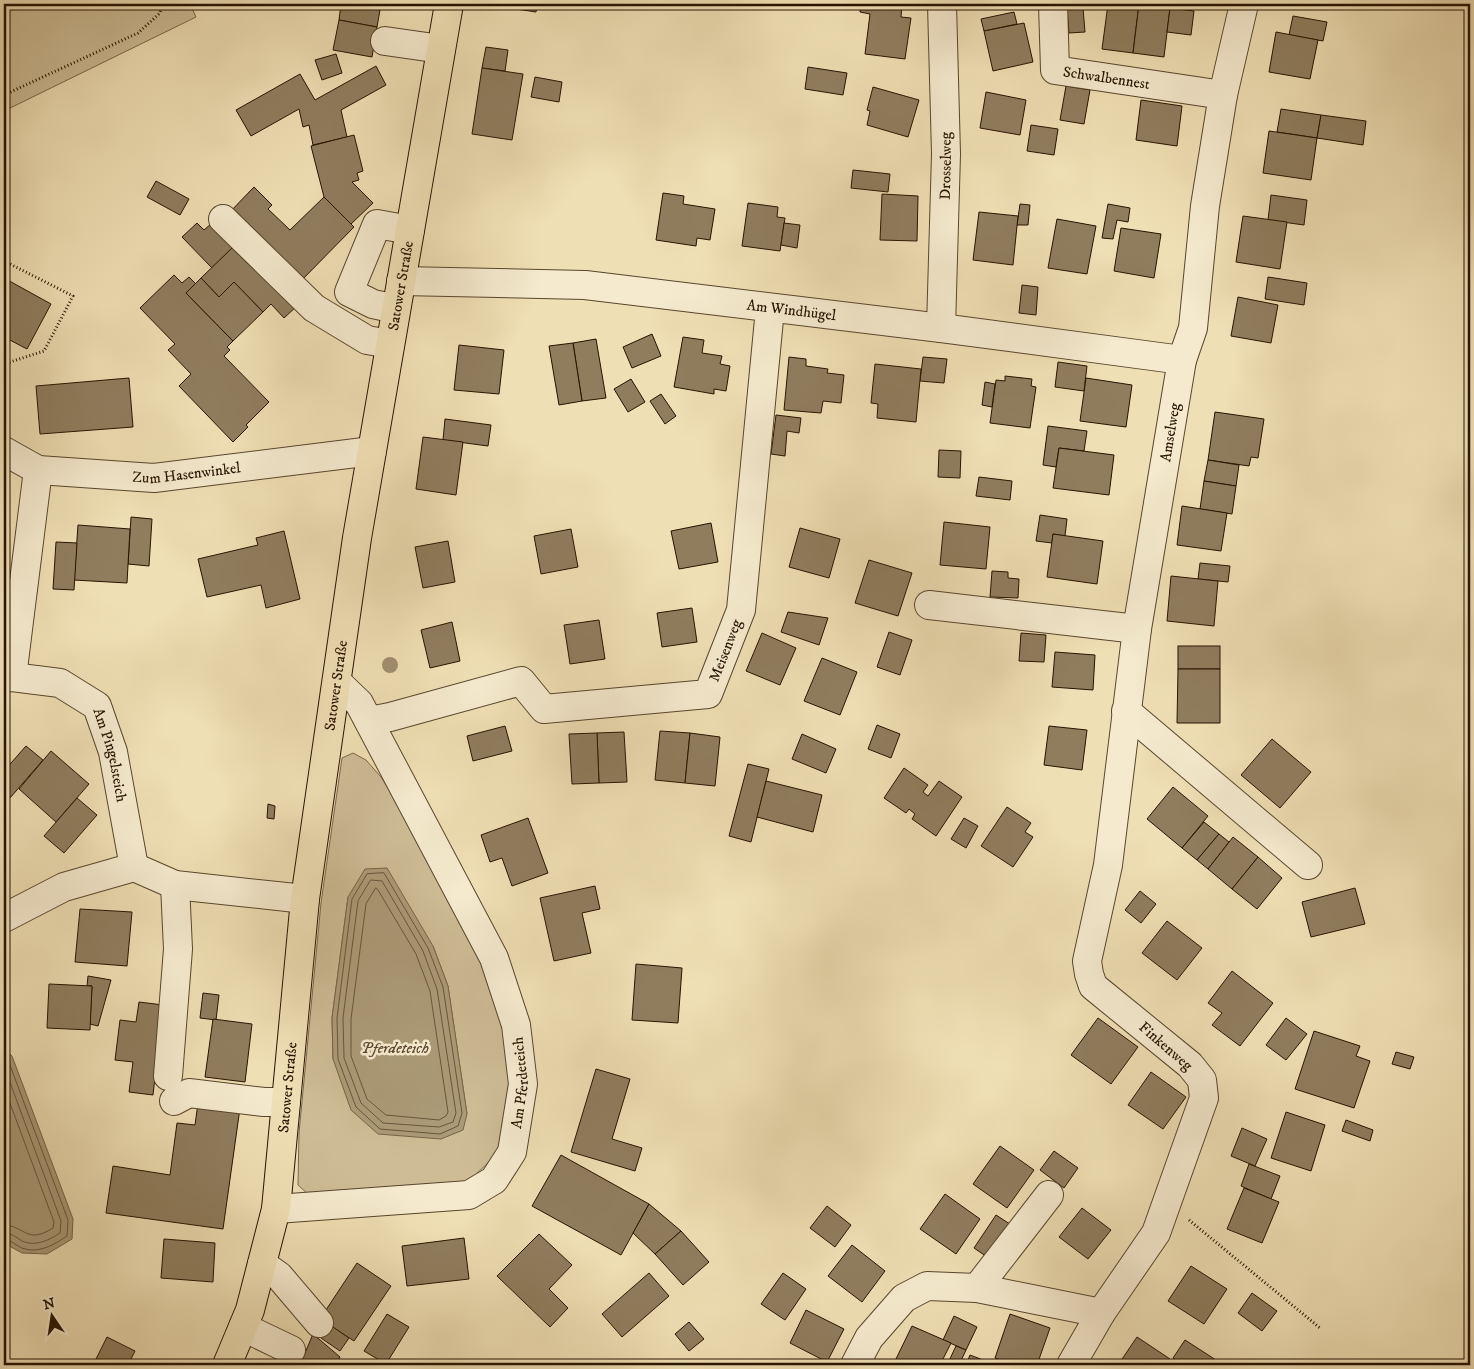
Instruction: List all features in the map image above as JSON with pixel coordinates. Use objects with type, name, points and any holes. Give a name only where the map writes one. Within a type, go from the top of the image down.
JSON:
[{"type":"main road","name":"Satower Straße","points":[[226,1365],[250,1310],[276,1209],[305,899],[357,538],[449,4]]},
{"type":"street","name":"Drosselweg","points":[[941,328],[946,154],[942,4]]},
{"type":"street","name":"Schwalbennest","points":[[1053,4],[1055,70],[1223,96]]},
{"type":"street","name":"Amselweg","points":[[1108,865],[1137,629],[1182,360],[1193,328],[1205,206],[1223,96],[1244,4]]},
{"type":"street","points":[[385,41],[441,49]]},
{"type":"street","points":[[223,219],[314,308],[367,340],[390,344]]},
{"type":"street","points":[[396,309],[373,304],[349,292],[377,224],[410,230]]},
{"type":"street","name":"Am Windhügel","points":[[401,282],[585,286],[941,328],[1182,360]]},
{"type":"street","name":"Meisenweg","points":[[369,721],[521,681],[544,709],[708,694],[741,610],[770,309]]},
{"type":"street","name":"Zum Hasenwinkel","points":[[4,451],[38,470],[154,478],[372,451]]},
{"type":"street","name":"Am Pingelsteich","points":[[38,470],[8,678],[60,683],[96,706],[113,752],[134,867]]},
{"type":"street","points":[[928,605],[1137,629]]},
{"type":"street","name":"Am Pferdeteich","points":[[276,1209],[469,1195],[494,1180],[512,1152],[524,1084],[516,1025],[494,958],[359,703],[337,682]]},
{"type":"street","points":[[1126,710],[1308,864]]},
{"type":"street","name":"Finkenweg","points":[[1071,1365],[1101,1314],[1156,1233],[1204,1098],[1202,1080],[1190,1065],[1093,986],[1088,974],[1087,961],[1108,865]]},
{"type":"street","points":[[4,918],[64,887],[134,867],[175,885],[305,899]]},
{"type":"street","points":[[175,885],[178,949],[171,1089],[264,1102],[286,1102]]},
{"type":"street","points":[[977,1288],[1049,1195]]},
{"type":"street","points":[[262,1264],[279,1276],[319,1323]]},
{"type":"street","points":[[855,1365],[869,1338],[904,1298],[927,1286],[977,1288],[1101,1314]]},
{"type":"street","points":[[243,1327],[292,1350]]},
{"type":"path","points":[[4,95],[138,33],[160,13],[162,4]]},
{"type":"path","points":[[4,261],[73,296],[44,351],[4,364]]},
{"type":"path","points":[[1167,1202],[1320,1328]]},
{"type":"shaded area","points":[[4,4],[190,4],[196,17],[4,111]]},
{"type":"shaded area","points":[[353,753],[366,760],[381,777],[422,842],[483,957],[506,1028],[512,1100],[497,1154],[465,1185],[308,1194],[298,1185],[299,1133],[321,903],[342,758]],"holes":[[[348,897],[433,946],[448,986],[467,1114],[333,1059],[332,1018]]]},
{"type":"water","name":"Pferdeteich","points":[[387,868],[433,946],[448,986],[467,1114],[463,1130],[441,1139],[378,1134],[351,1110],[333,1059],[332,1018],[348,897],[365,869]]},
{"type":"water","points":[[4,1048],[12,1056],[73,1219],[72,1239],[47,1254],[22,1253],[4,1243]]},
{"type":"building","points":[[341,4],[381,4],[377,27],[339,20]]},
{"type":"building","points":[[497,4],[537,4],[536,12],[497,6]]},
{"type":"building","points":[[861,4],[902,4],[901,17],[911,18],[905,59],[865,54],[870,14],[860,12]]},
{"type":"building","points":[[1108,4],[1139,4],[1133,53],[1102,49]]},
{"type":"building","points":[[1139,4],[1170,8],[1164,57],[1133,53]]},
{"type":"building","points":[[1083,8],[1085,32],[1069,33],[1067,9]]},
{"type":"building","points":[[1170,8],[1194,11],[1191,35],[1167,32]]},
{"type":"building","points":[[1014,12],[1017,24],[984,31],[981,19]]},
{"type":"building","points":[[1293,16],[1327,22],[1323,41],[1289,35]]},
{"type":"building","points":[[339,20],[377,27],[372,57],[333,50]]},
{"type":"building","points":[[1024,23],[1033,62],[993,71],[984,31]]},
{"type":"building","points":[[1276,32],[1318,40],[1310,79],[1269,72]]},
{"type":"building","points":[[486,47],[508,50],[505,71],[482,68]]},
{"type":"building","points":[[336,54],[342,73],[322,80],[315,60]]},
{"type":"building","points":[[376,66],[386,85],[341,110],[347,137],[313,145],[309,125],[303,127],[299,109],[251,136],[236,110],[300,74],[315,100]]},
{"type":"building","points":[[808,67],[847,73],[843,95],[805,89]]},
{"type":"building","points":[[482,68],[523,74],[512,140],[472,134]]},
{"type":"building","points":[[535,77],[562,82],[559,102],[531,97]]},
{"type":"building","points":[[1066,86],[1090,90],[1084,124],[1060,120]]},
{"type":"building","points":[[873,87],[919,100],[908,137],[867,125],[870,111],[867,110]]},
{"type":"building","points":[[986,92],[1026,100],[1020,135],[980,128]]},
{"type":"building","points":[[1141,100],[1182,106],[1177,146],[1136,140]]},
{"type":"building","points":[[1281,109],[1321,115],[1317,138],[1277,132]]},
{"type":"building","points":[[1321,115],[1366,121],[1363,145],[1317,138]]},
{"type":"building","points":[[1031,125],[1058,129],[1054,155],[1027,151]]},
{"type":"building","points":[[1269,131],[1317,138],[1311,180],[1263,173]]},
{"type":"building","points":[[354,135],[363,171],[357,173],[359,180],[352,182],[373,203],[351,224],[324,197],[311,146]]},
{"type":"building","points":[[853,170],[890,174],[888,192],[851,188]]},
{"type":"building","points":[[156,181],[189,199],[180,215],[147,197]]},
{"type":"building","points":[[254,187],[272,205],[268,209],[290,230],[324,197],[354,227],[298,284],[228,214]]},
{"type":"building","points":[[663,193],[684,196],[683,204],[715,209],[710,240],[697,238],[696,246],[656,240]]},
{"type":"building","points":[[882,194],[918,196],[917,241],[880,240]]},
{"type":"building","points":[[1271,195],[1307,200],[1304,225],[1268,220]]},
{"type":"building","points":[[748,203],[778,207],[777,217],[785,218],[780,251],[742,246]]},
{"type":"building","points":[[1020,204],[1030,205],[1028,225],[1017,225]]},
{"type":"building","points":[[1108,204],[1130,208],[1128,222],[1117,220],[1113,239],[1102,238]]},
{"type":"building","points":[[979,212],[1018,216],[1013,265],[973,260]]},
{"type":"building","points":[[1243,216],[1287,222],[1280,269],[1236,262]]},
{"type":"building","points":[[1057,219],[1096,226],[1087,274],[1048,268]]},
{"type":"building","points":[[197,223],[204,230],[212,223],[232,248],[212,268],[182,237]]},
{"type":"building","points":[[784,223],[800,225],[797,248],[781,245]]},
{"type":"building","points":[[1121,228],[1161,234],[1154,278],[1114,271]]},
{"type":"building","points":[[232,248],[248,264],[252,260],[297,306],[284,318],[271,304],[263,312],[234,282],[219,297],[201,278]]},
{"type":"building","points":[[174,275],[182,283],[189,277],[196,284],[186,293],[233,341],[227,347],[230,350],[224,356],[269,402],[246,425],[248,427],[233,442],[179,386],[191,374],[168,350],[175,344],[140,308]]},
{"type":"building","points":[[1268,277],[1307,283],[1304,305],[1265,299]]},
{"type":"building","points":[[4,278],[51,304],[27,349],[4,337]]},
{"type":"building","points":[[201,278],[219,297],[234,282],[263,312],[233,341],[186,293]]},
{"type":"building","points":[[1022,285],[1038,287],[1036,315],[1019,313]]},
{"type":"building","points":[[1238,297],[1278,305],[1271,343],[1231,336]]},
{"type":"building","points":[[652,334],[661,356],[632,368],[623,347]]},
{"type":"building","points":[[683,337],[704,340],[702,353],[722,356],[720,364],[730,366],[726,391],[714,389],[714,394],[674,387]]},
{"type":"building","points":[[596,339],[606,398],[582,401],[573,343]]},
{"type":"building","points":[[573,343],[582,401],[559,405],[549,346]]},
{"type":"building","points":[[459,345],[504,350],[499,394],[454,390]]},
{"type":"building","points":[[789,357],[806,359],[806,366],[828,369],[827,373],[844,375],[841,403],[823,401],[821,413],[784,410]]},
{"type":"building","points":[[923,357],[947,359],[944,383],[920,381]]},
{"type":"building","points":[[1058,362],[1087,366],[1084,391],[1055,387]]},
{"type":"building","points":[[875,364],[921,369],[916,422],[877,418],[878,404],[871,403]]},
{"type":"building","points":[[1005,376],[1032,379],[1031,386],[1036,387],[1030,428],[990,423],[996,380],[1005,381]]},
{"type":"building","points":[[129,378],[133,427],[40,434],[36,386]]},
{"type":"building","points":[[1086,378],[1132,385],[1126,427],[1080,421]]},
{"type":"building","points":[[631,379],[645,402],[628,412],[614,389]]},
{"type":"building","points":[[985,382],[995,384],[992,407],[982,405]]},
{"type":"building","points":[[661,394],[676,416],[665,424],[650,401]]},
{"type":"building","points":[[1215,412],[1264,419],[1258,458],[1251,457],[1249,466],[1208,460]]},
{"type":"building","points":[[776,415],[801,418],[799,433],[787,431],[785,456],[771,454]]},
{"type":"building","points":[[445,419],[491,425],[488,446],[443,440]]},
{"type":"building","points":[[1048,426],[1087,431],[1084,451],[1059,448],[1056,467],[1043,465]]},
{"type":"building","points":[[423,437],[463,442],[456,495],[416,489]]},
{"type":"building","points":[[1059,448],[1114,455],[1109,495],[1053,488]]},
{"type":"building","points":[[939,450],[961,451],[960,478],[938,477]]},
{"type":"building","points":[[1208,460],[1239,465],[1236,486],[1204,481]]},
{"type":"building","points":[[979,477],[1012,481],[1010,500],[976,496]]},
{"type":"building","points":[[1204,481],[1236,486],[1232,514],[1200,509]]},
{"type":"building","points":[[1182,506],[1227,513],[1221,551],[1177,545]]},
{"type":"building","points":[[1040,515],[1067,519],[1065,536],[1053,534],[1052,543],[1036,541]]},
{"type":"building","points":[[131,517],[152,519],[149,566],[128,564]]},
{"type":"building","points":[[944,522],[990,527],[986,569],[940,565]]},
{"type":"building","points":[[711,523],[718,562],[679,569],[671,531]]},
{"type":"building","points":[[78,525],[130,529],[127,583],[74,580]]},
{"type":"building","points":[[800,528],[840,539],[829,578],[789,567]]},
{"type":"building","points":[[571,529],[578,567],[541,574],[534,536]]},
{"type":"building","points":[[284,531],[300,599],[266,608],[261,585],[207,597],[198,559],[258,545],[256,538]]},
{"type":"building","points":[[1053,534],[1103,541],[1097,584],[1047,577]]},
{"type":"building","points":[[448,541],[455,582],[423,588],[415,547]]},
{"type":"building","points":[[56,542],[77,543],[74,590],[53,589]]},
{"type":"building","points":[[869,560],[912,573],[898,616],[855,603]]},
{"type":"building","points":[[1200,563],[1230,566],[1228,582],[1198,579]]},
{"type":"building","points":[[992,571],[1008,572],[1008,578],[1019,579],[1018,598],[990,597]]},
{"type":"building","points":[[1171,576],[1218,581],[1214,626],[1167,621]]},
{"type":"building","points":[[692,608],[697,642],[662,647],[657,613]]},
{"type":"building","points":[[788,612],[828,618],[819,645],[781,632]]},
{"type":"building","points":[[599,620],[605,659],[570,664],[564,625]]},
{"type":"building","points":[[452,622],[460,661],[430,668],[421,630]]},
{"type":"building","points":[[889,632],[912,640],[900,675],[877,667]]},
{"type":"building","points":[[762,633],[796,648],[780,685],[746,671]]},
{"type":"building","points":[[1021,633],[1046,635],[1044,662],[1019,661]]},
{"type":"building","points":[[1178,646],[1220,646],[1220,669],[1178,669]]},
{"type":"building","points":[[1055,652],[1095,655],[1093,690],[1052,687]]},
{"type":"building","points":[[822,658],[857,672],[840,715],[804,701]]},
{"type":"building","points":[[1178,669],[1220,669],[1220,723],[1177,723]]},
{"type":"building","points":[[877,725],[900,734],[891,758],[868,749]]},
{"type":"building","points":[[505,726],[512,751],[473,761],[467,736]]},
{"type":"building","points":[[1049,726],[1087,730],[1082,770],[1044,765]]},
{"type":"building","points":[[660,731],[690,733],[685,783],[655,780]]},
{"type":"building","points":[[624,732],[627,782],[599,783],[597,733]]},
{"type":"building","points":[[597,733],[599,783],[572,784],[569,734]]},
{"type":"building","points":[[690,733],[720,737],[715,786],[685,783]]},
{"type":"building","points":[[802,734],[836,749],[826,773],[792,759]]},
{"type":"building","points":[[1272,739],[1311,772],[1280,808],[1241,775]]},
{"type":"building","points":[[26,746],[43,760],[10,798],[4,792],[4,771]]},
{"type":"building","points":[[51,751],[89,784],[56,822],[19,789]]},
{"type":"building","points":[[748,764],[769,769],[751,842],[729,836]]},
{"type":"building","points":[[904,768],[928,785],[923,792],[928,796],[939,781],[962,797],[936,836],[912,819],[915,814],[909,809],[906,813],[884,798]]},
{"type":"building","points":[[766,781],[822,795],[813,832],[757,817]]},
{"type":"building","points":[[1173,787],[1208,816],[1182,848],[1147,819]]},
{"type":"building","points":[[77,798],[97,815],[64,853],[44,836]]},
{"type":"building","points":[[268,804],[275,806],[274,819],[267,818]]},
{"type":"building","points":[[1007,807],[1031,823],[1025,832],[1033,837],[1013,867],[981,846]]},
{"type":"building","points":[[528,818],[548,873],[512,886],[502,858],[490,862],[481,835]]},
{"type":"building","points":[[964,818],[978,826],[966,848],[951,839]]},
{"type":"building","points":[[1204,822],[1219,834],[1197,860],[1182,848]]},
{"type":"building","points":[[1219,834],[1229,842],[1208,869],[1197,860]]},
{"type":"building","points":[[1233,837],[1258,857],[1232,889],[1208,869]]},
{"type":"building","points":[[1258,857],[1282,878],[1257,909],[1232,889]]},
{"type":"building","points":[[595,886],[600,909],[582,913],[591,953],[554,961],[540,898]]},
{"type":"building","points":[[1355,888],[1365,924],[1311,937],[1302,902]]},
{"type":"building","points":[[1140,891],[1156,904],[1141,923],[1125,910]]},
{"type":"building","points":[[80,909],[132,912],[127,966],[75,962]]},
{"type":"building","points":[[1167,921],[1202,948],[1177,980],[1142,953]]},
{"type":"building","points":[[636,964],[682,968],[678,1023],[632,1020]]},
{"type":"building","points":[[1232,971],[1273,1003],[1240,1046],[1212,1025],[1222,1013],[1208,1003]]},
{"type":"building","points":[[88,976],[111,980],[98,1026],[90,1024],[92,986],[87,986]]},
{"type":"building","points":[[49,984],[92,986],[90,1030],[47,1028]]},
{"type":"building","points":[[203,993],[219,995],[216,1020],[200,1018]]},
{"type":"building","points":[[139,1002],[163,1005],[153,1095],[129,1092],[133,1062],[115,1060],[120,1020],[136,1022]]},
{"type":"building","points":[[1098,1018],[1138,1047],[1111,1084],[1071,1055]]},
{"type":"building","points":[[1286,1018],[1307,1034],[1286,1060],[1266,1045]]},
{"type":"building","points":[[213,1019],[252,1024],[245,1082],[205,1077]]},
{"type":"building","points":[[1314,1031],[1360,1046],[1356,1056],[1370,1061],[1354,1108],[1295,1089]]},
{"type":"building","points":[[1396,1052],[1414,1057],[1410,1069],[1392,1064]]},
{"type":"building","points":[[596,1069],[630,1079],[612,1139],[642,1148],[635,1171],[571,1152]]},
{"type":"building","points":[[1151,1072],[1186,1097],[1163,1129],[1128,1105]]},
{"type":"building","points":[[198,1103],[240,1108],[223,1229],[106,1213],[113,1166],[170,1175],[177,1123],[195,1125]]},
{"type":"building","points":[[1286,1112],[1325,1125],[1311,1171],[1271,1158]]},
{"type":"building","points":[[1346,1120],[1373,1130],[1370,1141],[1342,1131]]},
{"type":"building","points":[[1242,1128],[1267,1139],[1255,1166],[1231,1156]]},
{"type":"building","points":[[1000,1146],[1034,1170],[1007,1208],[973,1184]]},
{"type":"building","points":[[1054,1151],[1078,1168],[1064,1188],[1040,1170]]},
{"type":"building","points":[[561,1155],[649,1204],[621,1255],[532,1206]]},
{"type":"building","points":[[1249,1164],[1280,1176],[1271,1199],[1241,1186]]},
{"type":"building","points":[[1244,1188],[1279,1202],[1262,1243],[1227,1229]]},
{"type":"building","points":[[945,1194],[980,1219],[956,1254],[920,1229]]},
{"type":"building","points":[[649,1204],[681,1231],[655,1254],[633,1233]]},
{"type":"building","points":[[827,1206],[851,1225],[835,1247],[810,1228]]},
{"type":"building","points":[[1082,1208],[1111,1230],[1088,1259],[1059,1237]]},
{"type":"building","points":[[996,1215],[1016,1228],[993,1261],[974,1248]]},
{"type":"building","points":[[681,1231],[709,1262],[683,1285],[655,1254]]},
{"type":"building","points":[[539,1234],[572,1265],[549,1289],[568,1308],[550,1327],[497,1276]]},
{"type":"building","points":[[464,1238],[469,1279],[407,1286],[402,1246]]},
{"type":"building","points":[[164,1239],[215,1243],[213,1282],[161,1278]]},
{"type":"building","points":[[852,1245],[885,1271],[862,1302],[828,1276]]},
{"type":"building","points":[[357,1263],[391,1286],[354,1341],[320,1319]]},
{"type":"building","points":[[1191,1266],[1227,1289],[1204,1324],[1168,1301]]},
{"type":"building","points":[[649,1273],[669,1296],[622,1337],[602,1314]]},
{"type":"building","points":[[783,1273],[806,1289],[785,1320],[761,1304]]},
{"type":"building","points":[[1252,1293],[1277,1311],[1262,1331],[1238,1313]]},
{"type":"building","points":[[806,1310],[844,1329],[827,1362],[790,1343]]},
{"type":"building","points":[[387,1314],[409,1327],[386,1364],[364,1351]]},
{"type":"building","points":[[1010,1314],[1050,1328],[1037,1365],[1014,1365],[995,1358]]},
{"type":"building","points":[[954,1316],[977,1327],[966,1350],[943,1340]]},
{"type":"building","points":[[689,1322],[704,1339],[689,1351],[675,1334]]},
{"type":"building","points":[[330,1325],[349,1338],[340,1351],[321,1338]]},
{"type":"building","points":[[912,1326],[951,1343],[940,1365],[904,1365],[895,1361]]},
{"type":"building","points":[[313,1334],[340,1357],[336,1365],[300,1365]]},
{"type":"building","points":[[107,1337],[135,1351],[128,1365],[93,1365]]},
{"type":"building","points":[[1137,1337],[1170,1359],[1166,1365],[1118,1365]]},
{"type":"building","points":[[1185,1340],[1216,1360],[1212,1365],[1184,1365],[1173,1358]]},
{"type":"building","points":[[956,1346],[966,1350],[959,1365],[953,1365],[948,1363]]},
{"type":"building","points":[[970,1355],[983,1360],[981,1365],[966,1365]]}]
